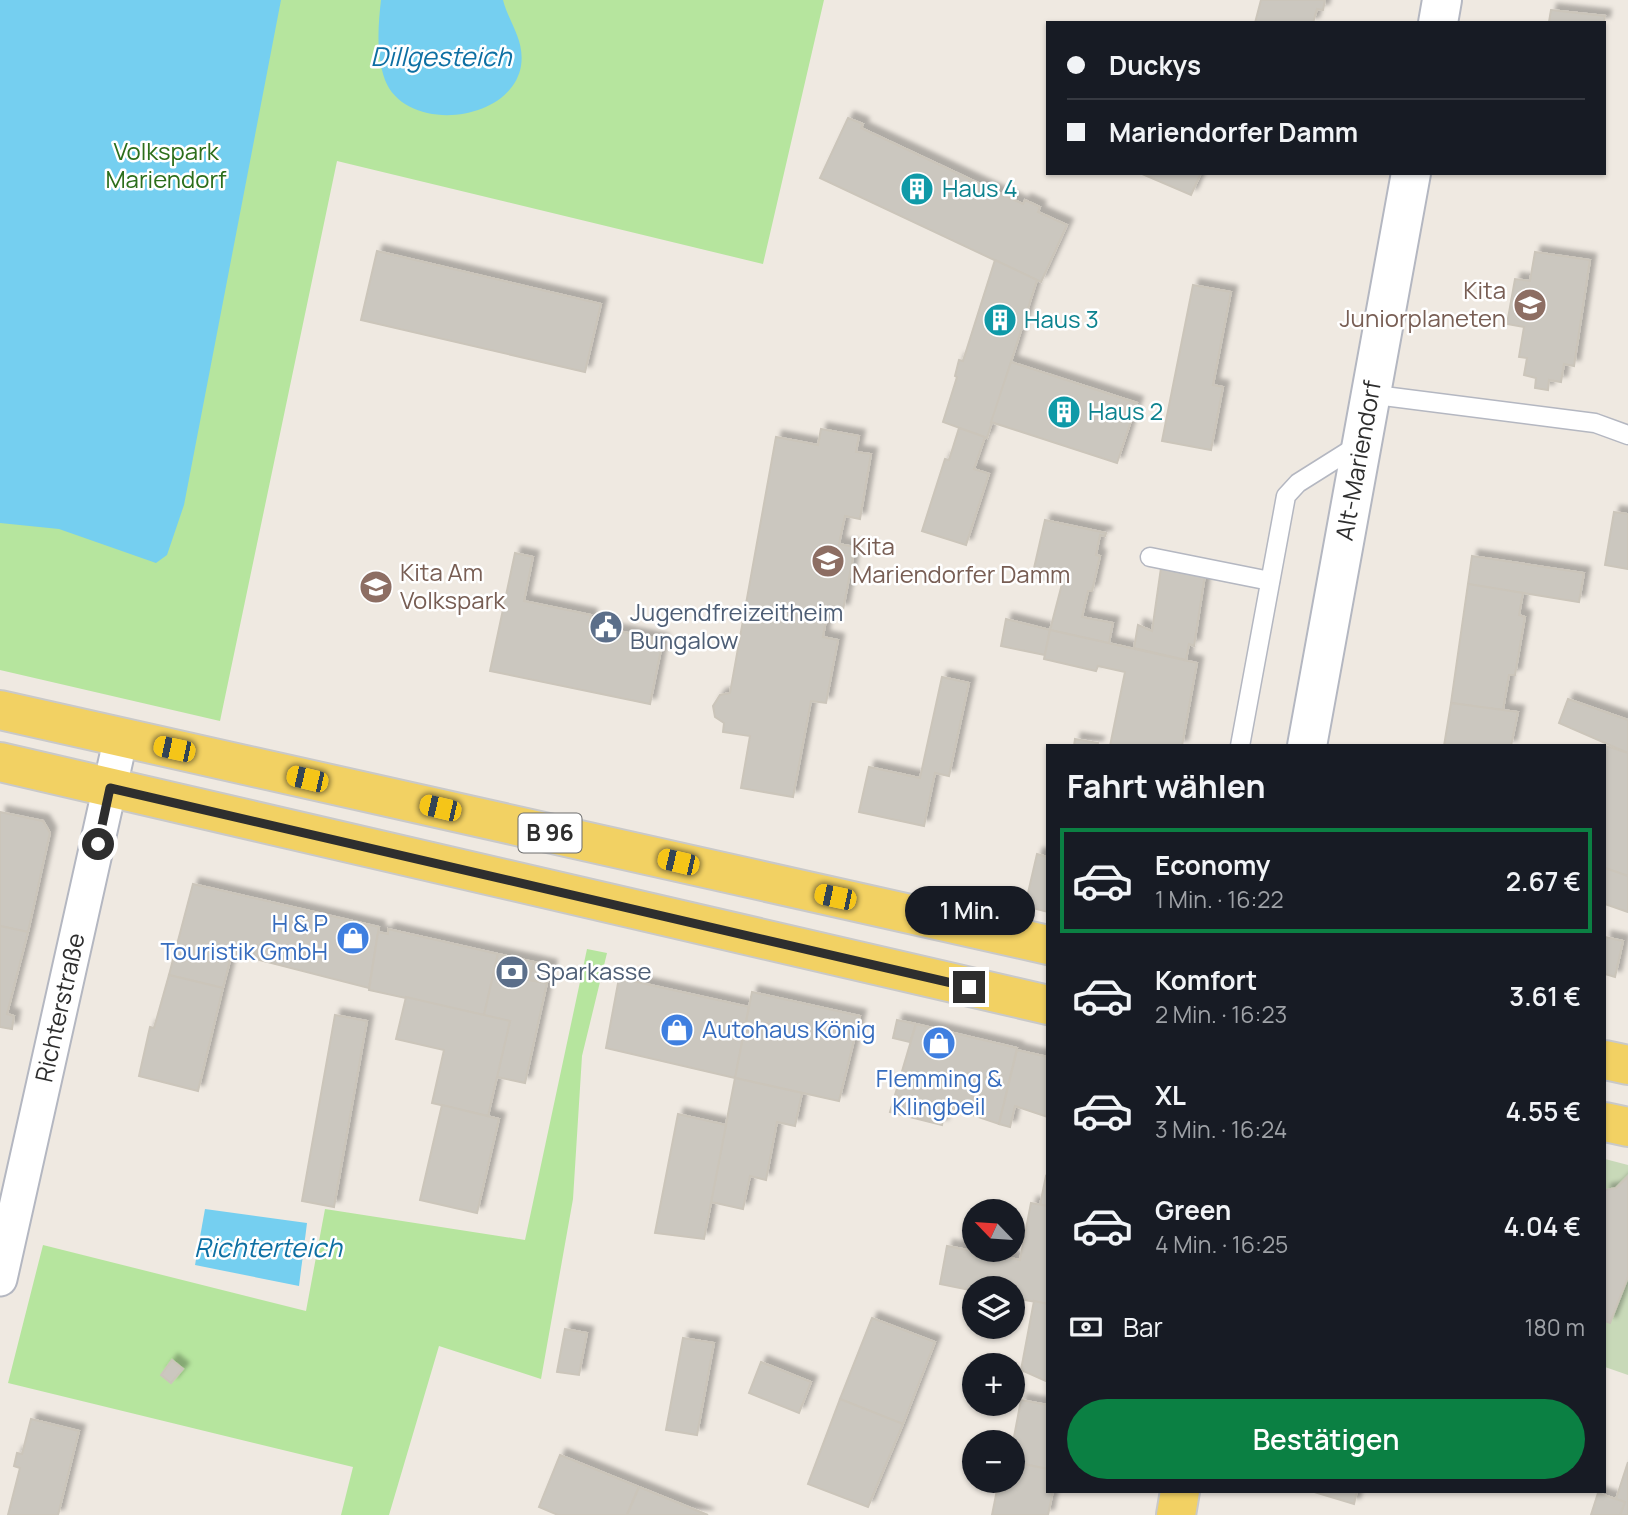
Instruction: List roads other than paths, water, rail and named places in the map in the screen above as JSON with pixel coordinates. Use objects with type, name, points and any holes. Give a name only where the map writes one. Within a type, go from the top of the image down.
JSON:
[{"type":"main road","points":[[1438,21],[1442,0]]},
{"type":"main road","name":"Alt-Mariendorf","points":[[1307,744],[1368,394],[1411,175]]},
{"type":"main road","name":"B 96","points":[[0,710],[1046,945]]},
{"type":"main road","name":"B 96","points":[[0,762],[1046,1005]]},
{"type":"main road","points":[[1606,1060],[1628,1065]]},
{"type":"main road","points":[[1606,1122],[1628,1127]]},
{"type":"main road","points":[[1176,1515],[1180,1493]]},
{"type":"street","name":"Richterstraße","points":[[0,1279],[121,737]]},
{"type":"lane","points":[[1368,394],[1595,423],[1628,435]]},
{"type":"lane","points":[[1240,744],[1286,496],[1298,483],[1360,444]]},
{"type":"lane","points":[[1150,557],[1270,581]]},
{"type":"water","points":[[0,0],[281,0],[184,505],[167,555],[156,563],[59,529],[0,523]]},
{"type":"water","name":"Dillgesteich","points":[[381,0],[503,0],[521,48],[521,66],[513,85],[498,100],[479,110],[457,115],[414,109],[396,97],[385,80],[378,40]]},
{"type":"water","name":"Richterteich","points":[[205,1209],[307,1223],[299,1286],[195,1265]]},
{"type":"place","name":"Haus 4","points":[[917,189]]},
{"type":"place","name":"Kita Juniorplaneten","points":[[1530,305]]},
{"type":"place","name":"Haus 3","points":[[1000,320]]},
{"type":"place","name":"Haus 2","points":[[1064,412]]},
{"type":"place","name":"Kita Mariendorfer Damm","points":[[828,561]]},
{"type":"place","name":"Kita Am Volkspark","points":[[376,587]]},
{"type":"place","name":"Jugendfreizeitheim Bungalow","points":[[606,627]]},
{"type":"place","name":"H & P Touristik GmbH","points":[[353,938]]},
{"type":"place","name":"Sparkasse","points":[[512,972]]},
{"type":"place","name":"Autohaus König","points":[[677,1030]]},
{"type":"place","name":"Flemming & Klingbeil","points":[[939,1043]]},
{"type":"park label","name":"Volkspark Mariendorf","points":[[166,166]]}]
